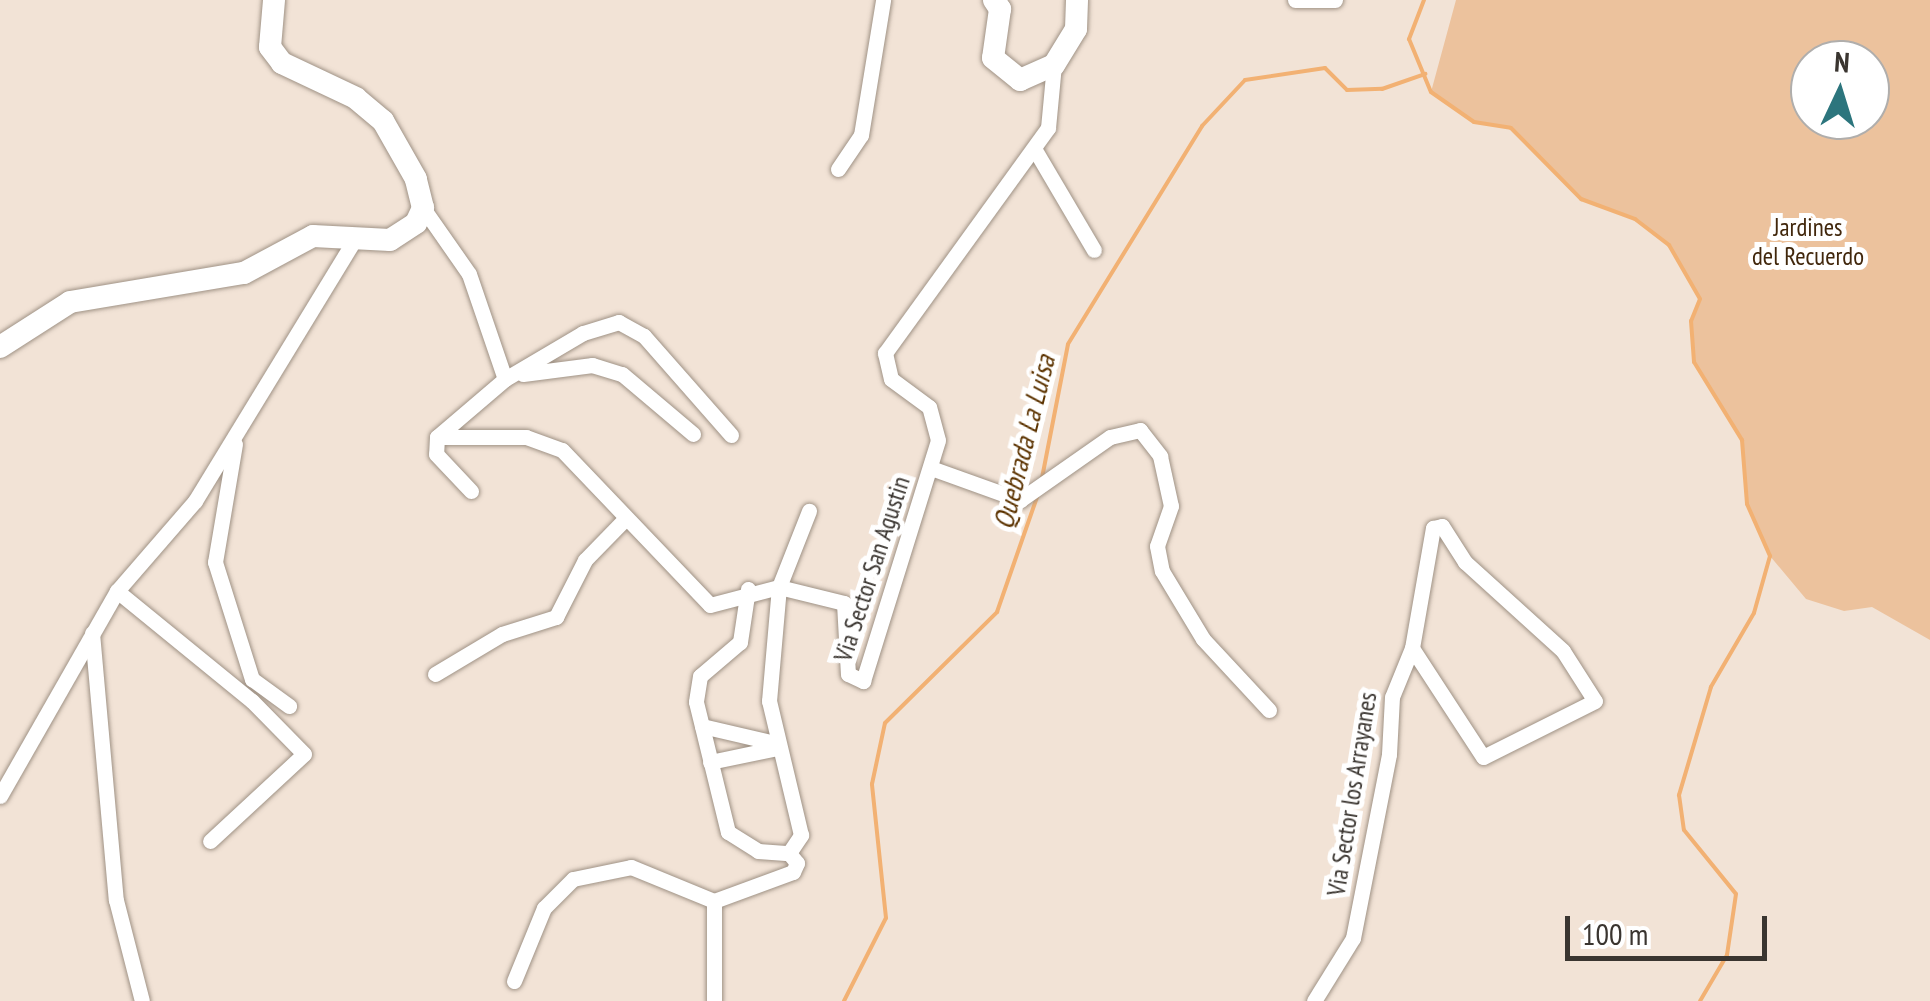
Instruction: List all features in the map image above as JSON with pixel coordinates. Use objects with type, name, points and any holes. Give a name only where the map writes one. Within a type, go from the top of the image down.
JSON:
[{"type":"street","points":[[274,0],[270,47],[282,63],[356,98],[383,121],[423,208],[469,274],[505,378]]},
{"type":"street","points":[[838,169],[861,135],[862,94],[884,0]]},
{"type":"street","points":[[994,0],[1000,9],[993,58],[1002,73],[1020,80],[1054,65],[1076,29],[1077,0]]},
{"type":"street","points":[[1295,0],[1335,0]]},
{"type":"street","name":"Via Sector San Agustin","points":[[436,437],[543,441],[579,462],[624,520],[704,602],[748,589],[779,587],[844,603],[848,674],[863,681],[931,468],[936,421],[891,378],[885,353],[1035,150],[1057,100],[1054,65]]},
{"type":"street","points":[[1035,150],[1094,250]]},
{"type":"street","points":[[0,347],[70,302],[244,273],[313,236],[404,234],[423,208]]},
{"type":"street","points":[[0,796],[116,591],[195,502],[358,236]]},
{"type":"street","points":[[470,491],[436,454],[436,437],[505,378],[583,333],[619,322],[644,336],[731,436]]},
{"type":"street","points":[[505,378],[592,365],[639,384],[692,434]]},
{"type":"street","points":[[931,468],[1020,500],[1054,482],[1125,430],[1151,439],[1171,506],[1157,546],[1162,571],[1204,640],[1270,710]]},
{"type":"street","points":[[237,436],[214,562],[252,679],[289,706]]},
{"type":"street","points":[[789,854],[801,835],[776,745],[769,702],[779,587],[809,511]]},
{"type":"street","points":[[435,674],[502,634],[556,617],[585,560],[624,520]]},
{"type":"street","name":"Via Sector los Arrayanes","points":[[1314,1001],[1353,938],[1389,754],[1392,697],[1412,648],[1434,528],[1442,526],[1464,562],[1563,651],[1595,701],[1483,757],[1412,648]]},
{"type":"street","points":[[514,981],[544,908],[573,879],[631,867],[714,901],[793,872],[798,863],[789,854],[758,850],[728,832],[695,690],[700,676],[740,642],[748,589]]},
{"type":"street","points":[[116,591],[252,701],[304,754],[210,841]]},
{"type":"street","points":[[92,633],[116,900],[142,1001]]},
{"type":"street","points":[[702,726],[776,745]]},
{"type":"street","points":[[710,762],[776,745]]},
{"type":"street","points":[[714,901],[714,1001]]},
{"type":"green space","name":"Jardines del Recuerdo","points":[[1456,0],[1930,0],[1930,640],[1872,607],[1844,611],[1806,599],[1770,556],[1747,504],[1742,440],[1694,362],[1691,321],[1700,298],[1669,245],[1635,219],[1581,199],[1511,128],[1474,122],[1431,92]]},
{"type":"waterway","points":[[1424,0],[1409,39],[1431,92],[1474,122],[1511,128],[1581,199],[1635,219],[1669,245],[1700,299],[1691,321],[1694,362],[1742,440],[1747,504],[1770,556],[1754,613],[1711,687],[1679,795],[1684,830],[1736,894],[1727,955],[1700,1001]]},
{"type":"waterway","name":"Quebrada La Luisa","points":[[1042,478],[1068,344],[1202,126],[1245,80],[1325,68],[1347,90],[1382,89],[1425,74]]},
{"type":"waterway","name":"Quebrada La Luisa","points":[[844,1001],[886,918],[872,784],[885,723],[997,612],[1037,497]]}]
